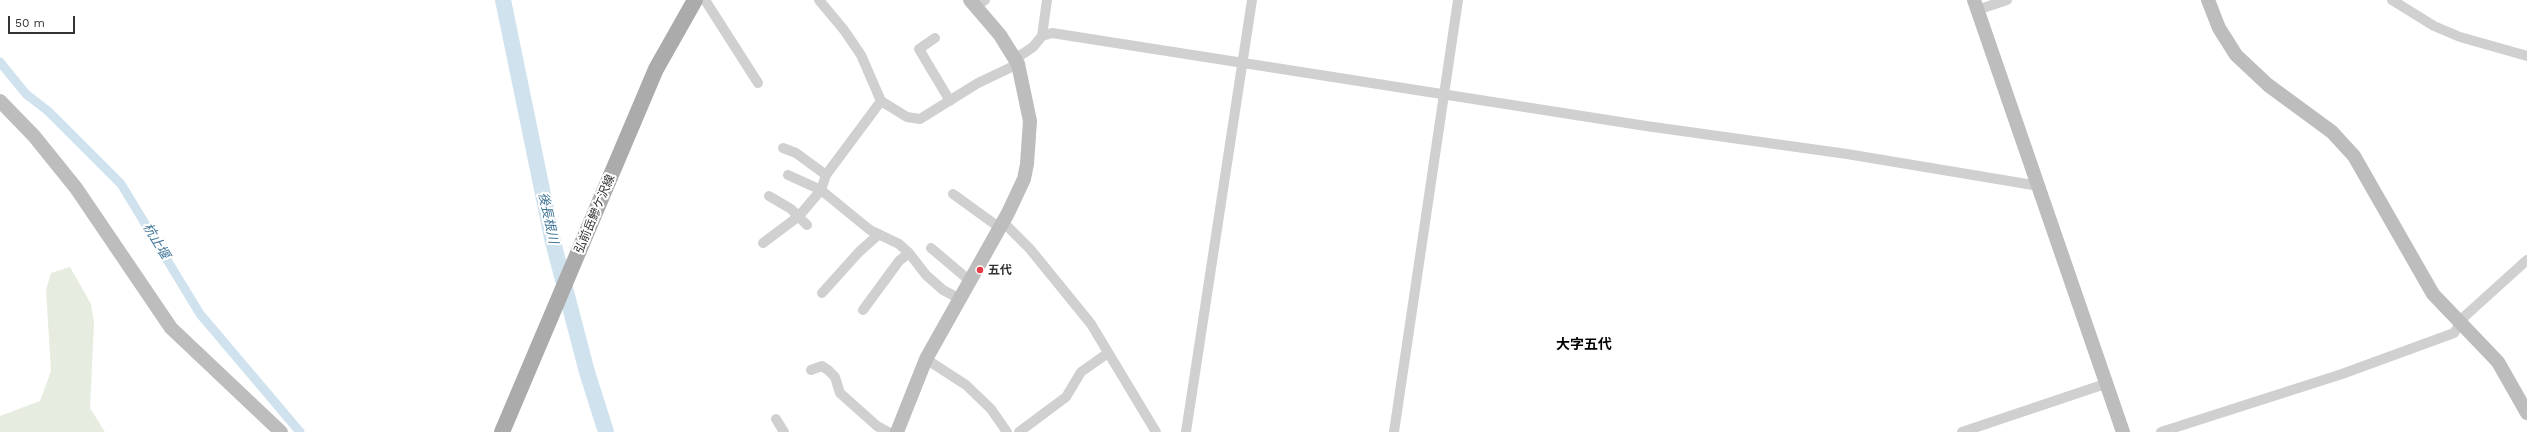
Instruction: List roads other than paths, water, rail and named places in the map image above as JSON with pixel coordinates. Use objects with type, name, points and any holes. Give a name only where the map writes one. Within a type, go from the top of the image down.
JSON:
[{"type":"main road","name":"弘前岳鰺ケ沢線","points":[[502,432],[656,69],[695,0]]},
{"type":"street","points":[[705,0],[758,83]]},
{"type":"street","points":[[819,0],[844,30],[861,54],[881,101],[907,117],[920,119],[950,102],[1016,60],[1033,47],[1042,36],[1047,0]]},
{"type":"street","points":[[1186,432],[1252,0]]},
{"type":"street","points":[[1394,432],[1458,0]]},
{"type":"street","points":[[2007,0],[1976,5],[2039,186],[2105,384],[2123,432]]},
{"type":"street","points":[[2208,0],[2219,28],[2236,55],[2268,85],[2332,132],[2354,156],[2432,294],[2498,362],[2527,413]]},
{"type":"street","points":[[2392,0],[2434,26],[2460,37],[2527,56]]},
{"type":"street","points":[[897,432],[926,359],[1001,225],[1024,179],[1031,136],[1030,121],[1016,60],[977,2]]},
{"type":"street","points":[[1042,36],[1052,33],[1242,64],[2039,186]]},
{"type":"street","points":[[935,38],[919,49],[950,102]]},
{"type":"street","points":[[0,101],[34,136],[76,188],[171,328],[281,432]]},
{"type":"street","points":[[763,242],[799,216],[821,190],[826,175],[881,101]]},
{"type":"street","points":[[782,148],[796,153],[826,175]]},
{"type":"street","points":[[788,175],[821,190],[870,230],[900,244],[926,275],[943,290],[960,299]]},
{"type":"street","points":[[953,194],[1001,225],[1030,249],[1091,324],[1156,432]]},
{"type":"street","points":[[769,196],[799,216],[807,225]]},
{"type":"street","points":[[822,293],[859,252],[879,234]]},
{"type":"street","points":[[931,248],[970,281]]},
{"type":"street","points":[[863,310],[899,261],[909,253]]},
{"type":"street","points":[[2161,432],[2357,368],[2454,333],[2465,316],[2527,260]]},
{"type":"street","points":[[1019,432],[1066,397],[1081,372],[1108,354]]},
{"type":"street","points":[[926,359],[966,385],[991,409],[1007,432]]},
{"type":"street","points":[[811,370],[822,366],[828,370],[835,378],[840,394],[877,426],[888,432]]},
{"type":"street","points":[[1962,432],[2105,384]]},
{"type":"street","points":[[776,419],[784,432]]},
{"type":"waterway","name":"後長根川","points":[[503,0],[552,238],[587,372],[606,432]]},
{"type":"waterway","name":"杭止堰","points":[[0,62],[26,94],[48,111],[121,184],[200,314],[300,432]]},
{"type":"place","name":"五代","points":[[980,270]]},
{"type":"district","name":"大字五代","points":[[1584,345]]}]
